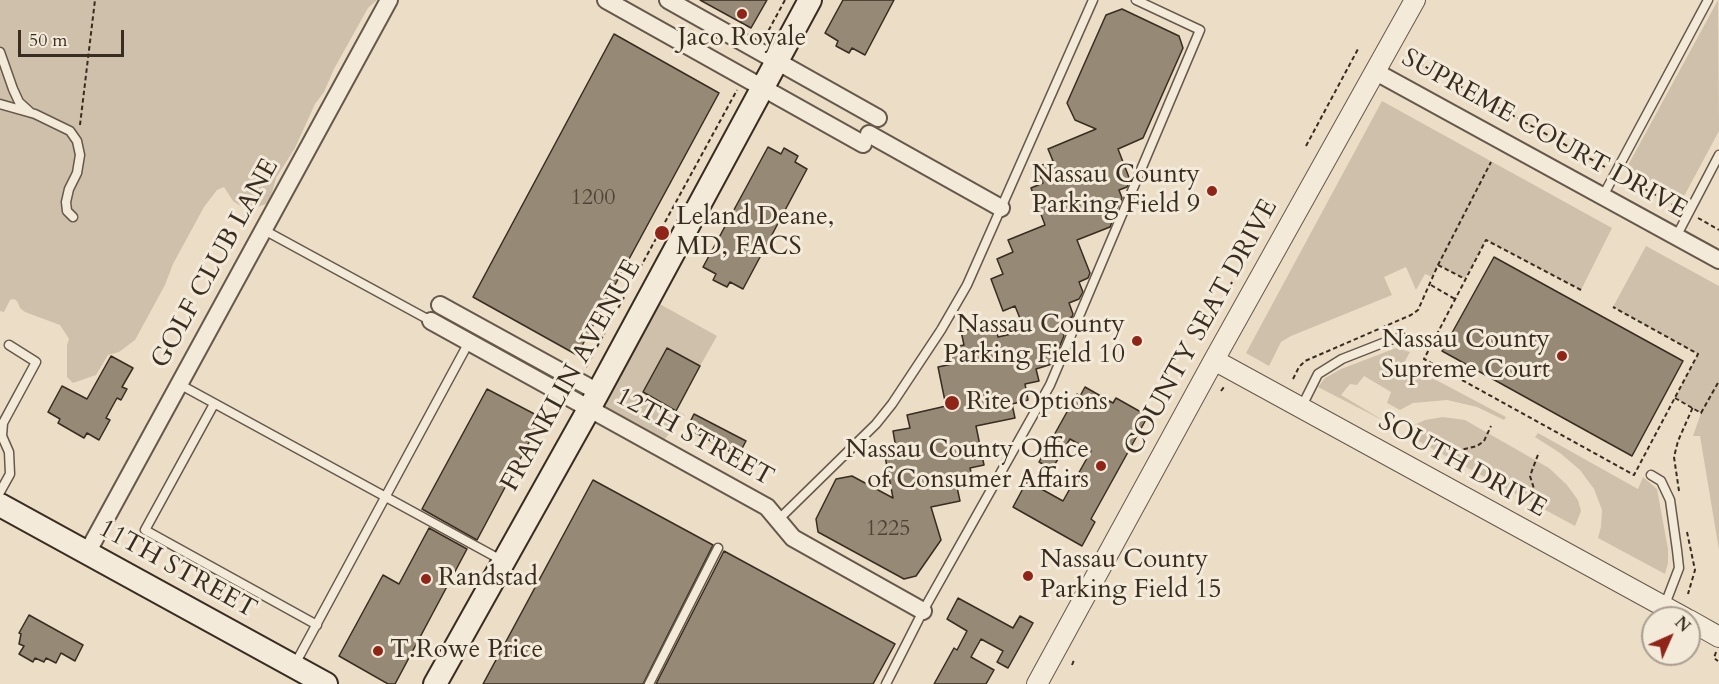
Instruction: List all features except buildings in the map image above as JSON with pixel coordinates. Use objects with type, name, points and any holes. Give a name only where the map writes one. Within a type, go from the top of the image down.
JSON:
[{"type":"main road","name":"FRANKLIN AVENUE","points":[[435,684],[593,400],[767,55],[810,0]]},
{"type":"main road","name":"11TH STREET","points":[[0,505],[326,684]]},
{"type":"street","name":"GOLF CLUB LANE","points":[[87,553],[389,0]]},
{"type":"street","points":[[606,0],[753,82],[1001,208]]},
{"type":"street","points":[[668,0],[878,118]]},
{"type":"street","name":"COUNTY SEAT DRIVE","points":[[1037,684],[1415,0]]},
{"type":"street","name":"SUPREME COURT DRIVE","points":[[1376,72],[1719,260]]},
{"type":"street","name":"12TH STREET","points":[[440,305],[767,507],[793,538],[923,611]]},
{"type":"street","name":"12TH STREET","points":[[431,321],[469,342],[593,400]]},
{"type":"street","name":"SOUTH DRIVE","points":[[1214,360],[1662,606]]},
{"type":"street","points":[[1701,630],[1718,645]]},
{"type":"lane","points":[[778,520],[876,424],[941,330],[967,285],[1094,0]]},
{"type":"lane","points":[[886,684],[923,611],[1050,385],[1200,30],[1136,0]]},
{"type":"lane","points":[[1603,196],[1708,0]]},
{"type":"lane","points":[[0,52],[19,102],[32,113]]},
{"type":"lane","points":[[0,104],[32,113],[70,131],[78,145],[80,155],[77,173],[69,189],[66,202],[68,211],[73,217]]},
{"type":"lane","points":[[1676,237],[1719,155]]},
{"type":"lane","points":[[264,230],[431,321]]},
{"type":"lane","points":[[1301,408],[1318,374],[1342,359],[1393,339],[1404,338],[1416,343]]},
{"type":"lane","points":[[294,667],[469,342]]},
{"type":"lane","points":[[0,492],[10,474],[9,452],[2,436],[3,423],[36,362],[9,345]]},
{"type":"lane","points":[[179,384],[503,561]]},
{"type":"lane","points":[[213,404],[145,530],[317,625]]},
{"type":"lane","points":[[1652,475],[1661,481],[1670,500],[1679,568],[1664,606]]},
{"type":"lane","points":[[649,684],[718,548]]},
{"type":"path","points":[[78,145],[95,0]]},
{"type":"path","points":[[767,55],[785,0]]},
{"type":"path","points":[[1306,146],[1358,49]]},
{"type":"path","points":[[1406,56],[1719,230]]},
{"type":"path","points":[[581,375],[753,82]]},
{"type":"path","points":[[1293,379],[1305,361],[1418,310],[1438,265],[1491,162]]},
{"type":"path","points":[[1581,290],[1486,240],[1424,358],[1634,475],[1698,354],[1613,307]]},
{"type":"path","points":[[1438,265],[1465,279]]},
{"type":"path","points":[[1430,284],[1455,298]]},
{"type":"path","points":[[1676,398],[1701,412],[1719,381]]},
{"type":"path","points":[[1221,391],[1224,387]]},
{"type":"path","points":[[1679,493],[1674,457],[1678,441],[1693,407]]},
{"type":"path","points":[[1449,464],[1456,451],[1477,446],[1484,441],[1491,426]]},
{"type":"path","points":[[1532,509],[1536,495],[1530,476],[1539,452]]},
{"type":"path","points":[[1686,526],[1695,570],[1688,594]]},
{"type":"path","points":[[1718,645],[1714,658],[1718,661]]},
{"type":"path","points":[[1072,665],[1074,660]]},
{"type":"shaded area","points":[[0,0],[377,0],[368,8],[334,69],[324,92],[315,104],[295,148],[276,178],[269,203],[254,208],[239,205],[233,201],[224,187],[217,190],[204,207],[135,340],[119,352],[108,355],[96,375],[73,383],[67,377],[69,339],[60,325],[25,312],[14,299],[10,300],[4,312],[0,311]]},
{"type":"shaded area","points":[[1718,0],[1719,131],[1682,200],[1626,169]]},
{"type":"shaded area","points":[[1382,101],[1612,228],[1581,290],[1486,240],[1465,279],[1438,265],[1432,277],[1425,274],[1416,290],[1406,267],[1384,277],[1392,295],[1291,336],[1281,342],[1269,366],[1246,353]]},
{"type":"shaded area","points":[[1646,246],[1719,286],[1719,550],[1700,436],[1693,436],[1701,413],[1675,398],[1698,354],[1613,307]]},
{"type":"shaded area","points":[[649,298],[717,336],[700,366],[667,348],[645,393],[685,415],[658,447],[589,409]]},
{"type":"shaded area","points":[[1396,348],[1410,352],[1404,363],[1506,417],[1504,420],[1477,407],[1447,400],[1413,403],[1400,410],[1387,403],[1391,392],[1364,376],[1357,385],[1350,384],[1341,395],[1386,422],[1318,387],[1325,378],[1341,369]]},
{"type":"shaded area","points":[[1443,417],[1465,420],[1549,468],[1567,485],[1578,500],[1581,511],[1575,526],[1407,435],[1414,425],[1425,420]]},
{"type":"shaded area","points":[[1538,433],[1638,489],[1643,477],[1657,489],[1668,549],[1665,574],[1598,538],[1602,510],[1594,489],[1580,470],[1560,453],[1535,437]]},
{"type":"place","name":"Jaco Royale","points":[[742,14]]},
{"type":"place","name":"Nassau County Parking Field 9","points":[[1212,191]]},
{"type":"place","name":"Leland Deane, MD, FACS","points":[[662,233]]},
{"type":"place","name":"Nassau County Parking Field 10","points":[[1137,341]]},
{"type":"place","name":"Nassau County Supreme Court","points":[[1562,356]]},
{"type":"place","name":"Rite Options","points":[[952,403]]},
{"type":"place","name":"Nassau County Office of Consumer Affairs","points":[[1101,466]]},
{"type":"place","name":"Nassau County Parking Field 15","points":[[1028,576]]},
{"type":"place","name":"Randstad","points":[[426,579]]},
{"type":"place","name":"T.Rowe Price","points":[[378,651]]}]
